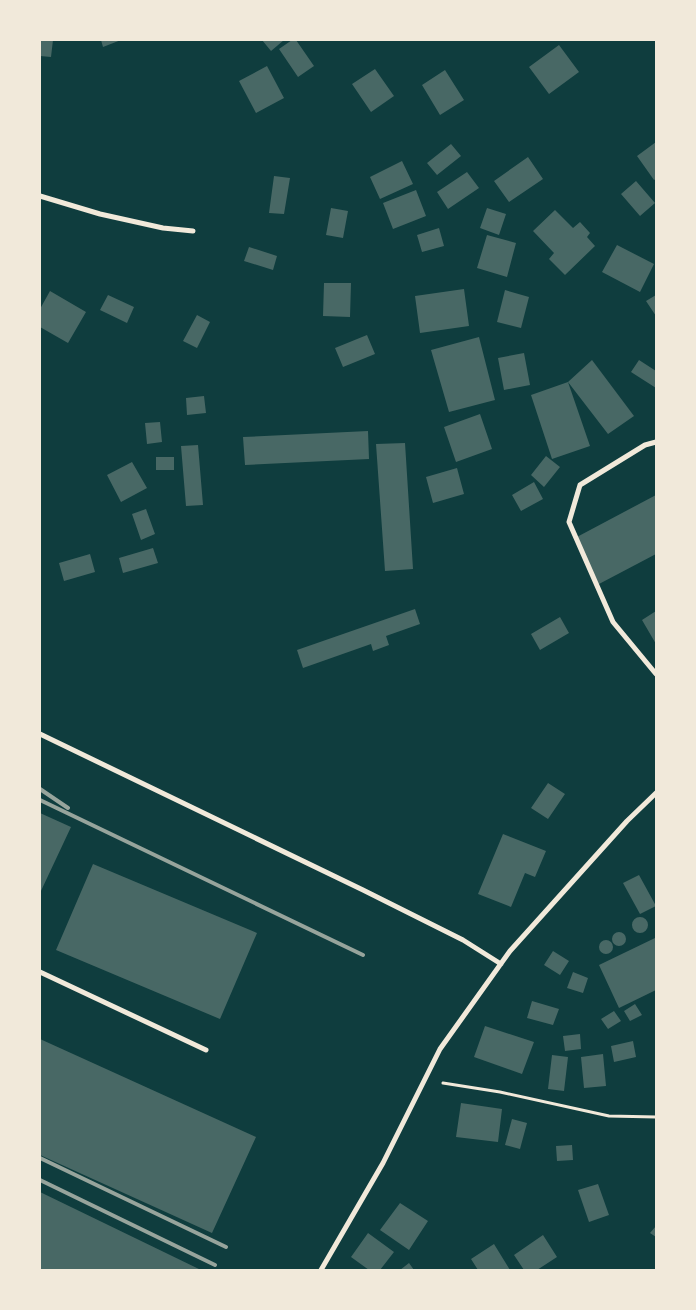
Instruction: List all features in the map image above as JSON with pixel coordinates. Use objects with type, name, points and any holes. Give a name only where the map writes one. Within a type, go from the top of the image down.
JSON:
[{"type":"street","points":[[40,196],[100,214],[163,228],[193,231]]},
{"type":"street","points":[[656,442],[645,445],[580,485],[569,522],[613,622],[656,674]]},
{"type":"street","points":[[40,734],[364,890],[464,940],[501,964]]},
{"type":"street","points":[[321,1270],[383,1163],[440,1049],[510,951],[620,828],[656,792]]},
{"type":"street","points":[[40,972],[206,1050]]},
{"type":"path","points":[[425,1080],[500,1092],[609,1116],[656,1117]]},
{"type":"building","points":[[40,40],[53,40],[51,57],[40,56]]},
{"type":"building","points":[[101,40],[121,40],[103,47]]},
{"type":"building","points":[[262,40],[284,40],[271,51]]},
{"type":"building","points":[[292,40],[296,40],[314,66],[298,77],[279,49]]},
{"type":"building","points":[[559,45],[579,72],[549,94],[529,67]]},
{"type":"building","points":[[267,66],[284,98],[256,113],[239,81]]},
{"type":"building","points":[[375,69],[394,96],[371,112],[352,84]]},
{"type":"building","points":[[445,70],[464,100],[440,115],[422,85]]},
{"type":"building","points":[[656,142],[656,179],[654,180],[637,156]]},
{"type":"building","points":[[451,144],[461,156],[437,175],[427,163]]},
{"type":"building","points":[[528,157],[543,179],[509,202],[494,181]]},
{"type":"building","points":[[402,161],[413,184],[380,199],[370,177]]},
{"type":"building","points":[[467,172],[479,188],[448,209],[437,192]]},
{"type":"building","points":[[274,176],[290,178],[284,214],[269,213]]},
{"type":"building","points":[[636,181],[655,203],[640,216],[621,194]]},
{"type":"building","points":[[416,190],[426,216],[393,229],[383,203]]},
{"type":"building","points":[[331,208],[348,211],[343,238],[326,235]]},
{"type":"building","points":[[487,208],[506,214],[499,235],[480,228]]},
{"type":"building","points":[[555,210],[573,228],[580,222],[590,233],[587,237],[595,246],[565,275],[549,259],[554,253],[533,231]]},
{"type":"building","points":[[439,228],[444,246],[422,252],[417,235]]},
{"type":"building","points":[[487,235],[516,243],[507,277],[477,268]]},
{"type":"building","points":[[617,245],[654,264],[640,292],[602,272]]},
{"type":"building","points":[[249,247],[277,256],[273,270],[244,261]]},
{"type":"building","points":[[324,283],[351,283],[350,317],[323,316]]},
{"type":"building","points":[[464,289],[469,326],[420,333],[415,296]]},
{"type":"building","points":[[505,290],[529,297],[521,328],[497,322]]},
{"type":"building","points":[[50,291],[86,312],[68,343],[40,327],[40,309]]},
{"type":"building","points":[[108,295],[134,307],[127,323],[100,310]]},
{"type":"building","points":[[656,295],[656,316],[646,301]]},
{"type":"building","points":[[197,315],[210,322],[197,348],[183,341]]},
{"type":"building","points":[[367,335],[375,354],[343,367],[335,348]]},
{"type":"building","points":[[479,337],[495,400],[449,412],[431,350]]},
{"type":"building","points":[[524,353],[530,385],[504,390],[498,358]]},
{"type":"building","points":[[592,360],[634,416],[608,434],[568,382]]},
{"type":"building","points":[[639,360],[656,371],[656,388],[631,372]]},
{"type":"building","points":[[568,382],[590,446],[552,459],[531,395]]},
{"type":"building","points":[[204,396],[206,413],[187,415],[186,398]]},
{"type":"building","points":[[480,414],[492,449],[456,462],[444,427]]},
{"type":"building","points":[[160,422],[162,442],[147,444],[145,423]]},
{"type":"building","points":[[368,431],[369,459],[245,465],[243,437]]},
{"type":"building","points":[[405,443],[413,569],[385,571],[376,444]]},
{"type":"building","points":[[198,445],[203,505],[186,506],[181,446]]},
{"type":"building","points":[[546,456],[560,467],[544,487],[531,475]]},
{"type":"building","points":[[156,457],[174,457],[174,470],[156,470]]},
{"type":"building","points":[[132,462],[147,488],[121,502],[107,475]]},
{"type":"building","points":[[457,468],[464,494],[433,503],[426,477]]},
{"type":"building","points":[[534,482],[543,499],[521,511],[512,495]]},
{"type":"building","points":[[656,495],[656,554],[599,584],[575,538]]},
{"type":"building","points":[[146,509],[155,534],[141,540],[132,514]]},
{"type":"building","points":[[153,548],[158,563],[123,573],[119,558]]},
{"type":"building","points":[[90,554],[95,572],[64,581],[59,563]]},
{"type":"building","points":[[415,609],[420,624],[386,636],[389,645],[373,651],[371,644],[303,668],[297,650]]},
{"type":"building","points":[[656,611],[656,644],[642,620]]},
{"type":"building","points":[[560,617],[569,633],[540,650],[531,634]]},
{"type":"building","points":[[548,783],[565,794],[548,819],[531,808]]},
{"type":"building","points":[[40,813],[71,827],[40,893]]},
{"type":"building","points":[[503,834],[546,851],[535,877],[525,873],[511,907],[478,894]]},
{"type":"building","points":[[93,864],[257,933],[220,1019],[56,950]]},
{"type":"building","points":[[639,875],[656,906],[640,914],[623,883]]},
{"type":"building","points":[[640,917],[648,925],[640,933],[632,925]]},
{"type":"building","points":[[619,932],[624,934],[626,939],[624,944],[619,946],[614,944],[612,939],[614,934]]},
{"type":"building","points":[[655,938],[656,990],[619,1008],[599,965]]},
{"type":"building","points":[[603,940],[609,940],[613,947],[609,954],[603,954],[599,950],[599,944]]},
{"type":"building","points":[[553,951],[569,961],[560,975],[544,965]]},
{"type":"building","points":[[573,972],[588,978],[583,993],[567,988]]},
{"type":"building","points":[[532,1001],[559,1009],[553,1025],[527,1018]]},
{"type":"building","points":[[635,1004],[642,1015],[630,1021],[624,1011]]},
{"type":"building","points":[[614,1011],[621,1021],[608,1029],[601,1019]]},
{"type":"building","points":[[485,1026],[534,1042],[522,1074],[474,1057]]},
{"type":"building","points":[[580,1034],[581,1049],[565,1051],[563,1036]]},
{"type":"building","points":[[40,1039],[256,1137],[212,1233],[40,1155]]},
{"type":"building","points":[[633,1041],[636,1057],[614,1062],[611,1046]]},
{"type":"building","points":[[603,1054],[606,1086],[584,1088],[581,1057]]},
{"type":"building","points":[[552,1055],[568,1057],[564,1091],[548,1089]]},
{"type":"building","points":[[461,1103],[502,1109],[498,1142],[456,1137]]},
{"type":"building","points":[[512,1119],[527,1123],[520,1149],[505,1145]]},
{"type":"building","points":[[572,1145],[573,1160],[557,1161],[556,1146]]},
{"type":"building","points":[[598,1184],[609,1215],[589,1222],[578,1190]]},
{"type":"building","points":[[40,1192],[201,1270],[40,1270]]},
{"type":"building","points":[[400,1203],[428,1221],[409,1250],[380,1230]]},
{"type":"building","points":[[656,1226],[656,1237],[650,1233]]},
{"type":"building","points":[[368,1233],[394,1252],[380,1270],[369,1270],[351,1257]]},
{"type":"building","points":[[543,1235],[557,1257],[537,1270],[524,1270],[514,1255]]},
{"type":"building","points":[[494,1244],[510,1270],[478,1270],[471,1259]]},
{"type":"building","points":[[409,1263],[414,1270],[400,1270]]},
{"type":"railway","points":[[40,789],[68,808]]},
{"type":"railway","points":[[40,800],[363,955]]},
{"type":"railway","points":[[40,1158],[226,1247]]},
{"type":"railway","points":[[40,1180],[215,1265]]}]
